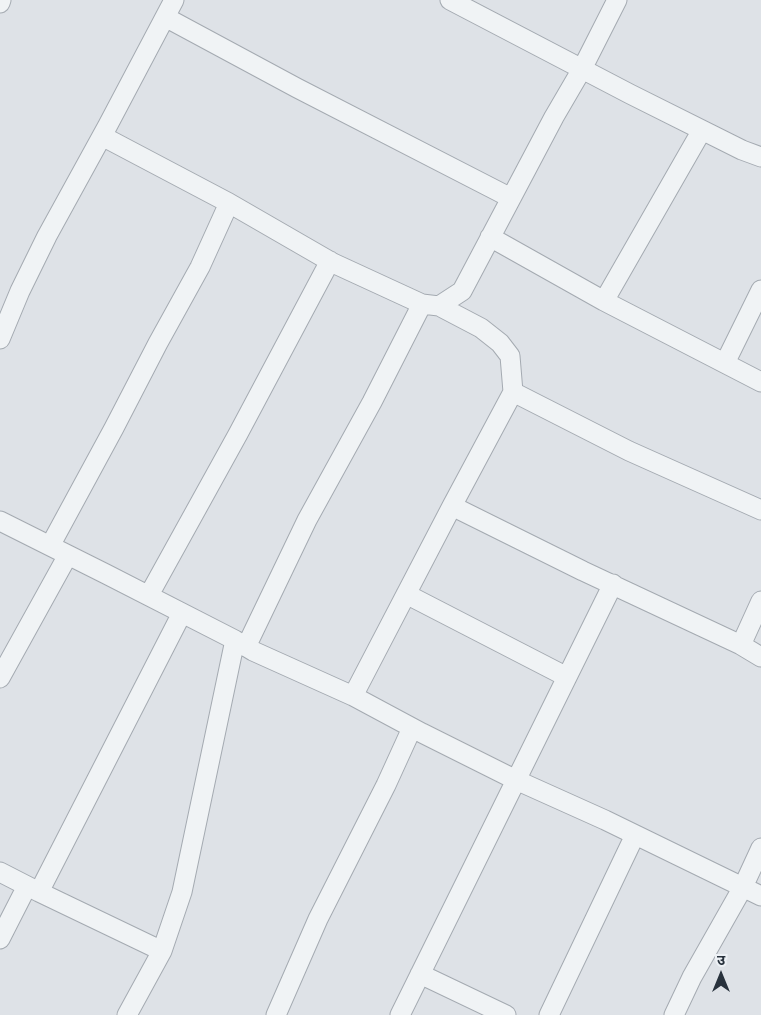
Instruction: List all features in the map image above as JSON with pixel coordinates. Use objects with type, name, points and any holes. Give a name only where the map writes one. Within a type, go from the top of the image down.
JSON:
[{"type":"street","points":[[0,339],[20,291],[62,209],[174,0]]},
{"type":"street","points":[[450,0],[702,130],[742,150],[761,157]]},
{"type":"street","points":[[127,1015],[162,951],[182,892],[240,644],[372,402],[431,305],[462,291],[554,116],[582,69],[618,0]]},
{"type":"street","points":[[165,17],[297,88],[511,198]]},
{"type":"street","points":[[604,302],[702,130]]},
{"type":"street","points":[[102,136],[229,203],[330,261],[481,328],[500,343],[510,356],[513,392],[353,696]]},
{"type":"street","points":[[50,546],[200,267],[229,203]]},
{"type":"street","points":[[490,237],[604,302],[761,382]]},
{"type":"street","points":[[149,595],[238,434],[330,261]]},
{"type":"street","points":[[725,364],[761,290]]},
{"type":"street","points":[[513,392],[629,450],[761,510]]},
{"type":"street","points":[[452,506],[740,645],[761,657]]},
{"type":"street","points":[[0,521],[149,595],[240,644],[353,696],[516,780],[604,820],[761,896]]},
{"type":"street","points":[[0,678],[68,555]]},
{"type":"street","points":[[400,1015],[612,584]]},
{"type":"street","points":[[406,594],[567,677]]},
{"type":"street","points":[[740,645],[761,601]]},
{"type":"street","points":[[0,939],[33,889],[182,613]]},
{"type":"street","points":[[276,1015],[318,919],[386,785],[412,728]]},
{"type":"street","points":[[549,1015],[635,835]]},
{"type":"street","points":[[674,1015],[692,977],[743,886],[761,848]]},
{"type":"street","points":[[0,872],[162,951]]},
{"type":"street","points":[[420,974],[506,1015]]}]
